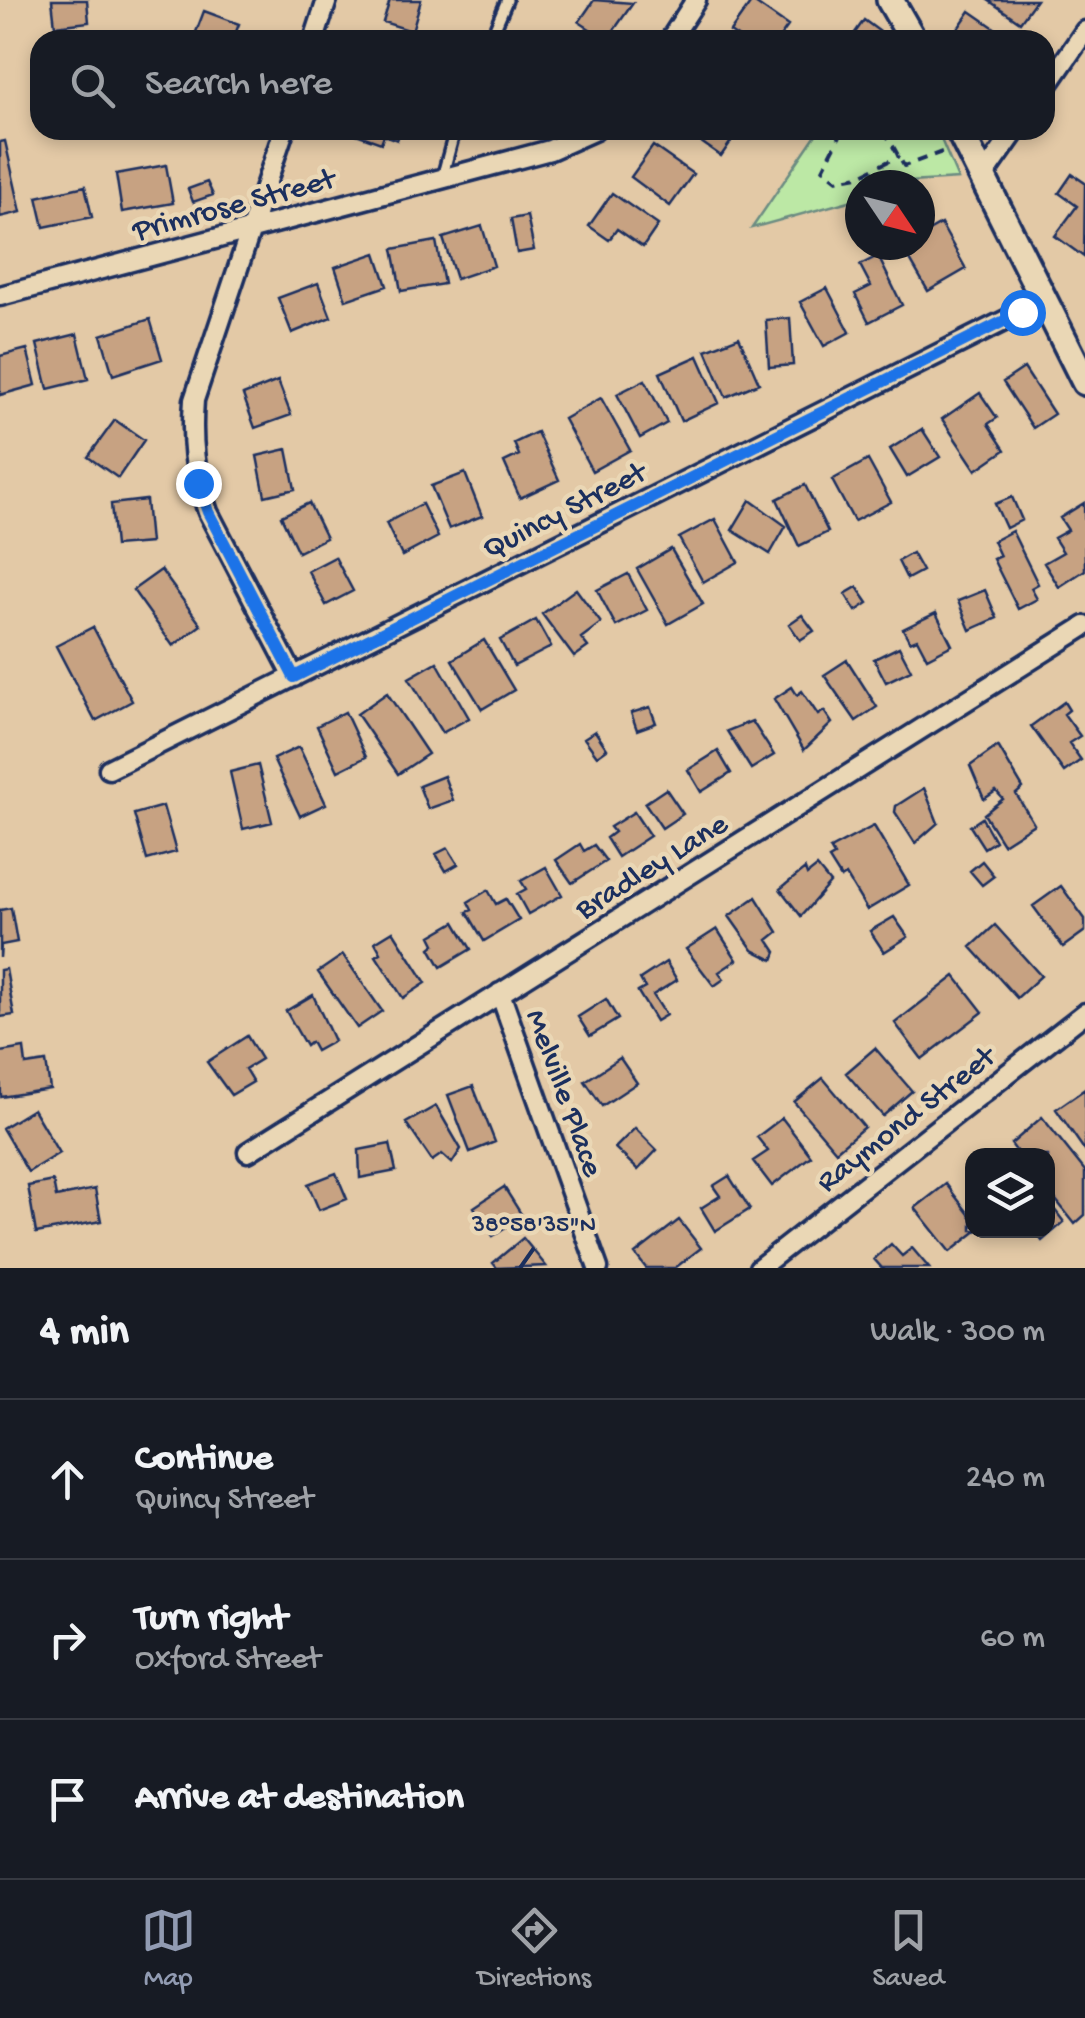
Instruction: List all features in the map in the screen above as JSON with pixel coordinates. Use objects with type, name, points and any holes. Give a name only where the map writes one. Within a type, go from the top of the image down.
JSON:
[{"type":"main road","points":[[890,0],[907,30]]},
{"type":"main road","points":[[955,140],[983,178],[1085,382]]},
{"type":"street","points":[[317,30],[327,0]]},
{"type":"street","points":[[676,30],[696,0]]},
{"type":"street","points":[[1055,75],[1085,32]]},
{"type":"street","points":[[281,140],[194,400],[193,456],[208,512],[294,677]]},
{"type":"street","name":"Primrose Street","points":[[0,296],[550,150],[572,140]]},
{"type":"street","points":[[983,178],[1009,140]]},
{"type":"street","name":"Quincy Street","points":[[109,769],[1044,300]]},
{"type":"street","name":"Bradley Lane","points":[[248,1152],[1085,626]]},
{"type":"street","name":"Melville Place","points":[[500,994],[598,1268]]},
{"type":"street","name":"Raymond Street","points":[[759,1268],[1085,1013]]},
{"type":"lane","points":[[494,30],[507,0]]},
{"type":"lane","points":[[442,178],[452,140]]},
{"type":"path","points":[[838,140],[823,168],[838,180],[860,176],[899,156]]},
{"type":"path","points":[[890,140],[904,166],[955,140]]},
{"type":"green space","points":[[812,140],[941,140],[958,179],[935,180],[935,170],[845,170],[845,202],[752,228]]},
{"type":"building","points":[[52,0],[87,0],[89,22],[55,26]]},
{"type":"building","points":[[390,0],[421,0],[412,30],[383,22]]},
{"type":"building","points":[[594,0],[633,3],[614,30],[591,30],[579,22]]},
{"type":"building","points":[[988,0],[1036,0],[1020,22]]},
{"type":"building","points":[[752,1],[788,26],[785,30],[731,30]]},
{"type":"building","points":[[204,11],[239,24],[237,30],[197,30]]},
{"type":"building","points":[[970,11],[998,30],[957,30]]},
{"type":"building","points":[[864,20],[878,30],[857,30]]},
{"type":"building","points":[[698,140],[732,140],[721,156]]},
{"type":"building","points":[[5,141],[21,212],[0,217],[0,142]]},
{"type":"building","points":[[653,146],[693,174],[670,206],[631,177]]},
{"type":"building","points":[[166,165],[173,203],[122,212],[116,174]]},
{"type":"building","points":[[1072,174],[1085,183],[1084,257],[1055,236],[1077,206],[1059,193]]},
{"type":"building","points":[[207,182],[213,195],[193,202],[188,189]]},
{"type":"building","points":[[85,186],[92,217],[44,227],[37,197]]},
{"type":"building","points":[[612,193],[658,225],[643,247],[617,229],[609,240],[589,226]]},
{"type":"building","points":[[527,216],[534,250],[517,253],[511,219]]},
{"type":"building","points":[[941,224],[966,269],[928,291],[910,260],[935,260],[935,227]]},
{"type":"building","points":[[482,226],[494,266],[456,279],[443,238]]},
{"type":"building","points":[[436,241],[444,284],[401,291],[393,249]]},
{"type":"building","points":[[376,253],[387,286],[346,300],[335,267]]},
{"type":"building","points":[[880,260],[902,305],[869,322],[855,294],[871,286],[860,265]]},
{"type":"building","points":[[318,283],[331,317],[292,333],[278,298]]},
{"type":"building","points":[[827,288],[850,332],[824,346],[800,302]]},
{"type":"building","points":[[790,318],[793,365],[769,367],[766,320]]},
{"type":"building","points":[[150,319],[162,359],[113,375],[101,335]]},
{"type":"building","points":[[77,334],[88,379],[48,389],[37,344]]},
{"type":"building","points":[[739,337],[759,383],[726,397],[706,350]]},
{"type":"building","points":[[27,349],[36,385],[0,395],[0,356]]},
{"type":"building","points":[[698,356],[719,403],[681,421],[660,373]]},
{"type":"building","points":[[1024,368],[1054,414],[1033,428],[1003,382]]},
{"type":"building","points":[[645,380],[667,423],[640,438],[617,394]]},
{"type":"building","points":[[278,381],[291,415],[255,428],[243,395]]},
{"type":"building","points":[[980,393],[997,418],[988,424],[1005,450],[976,470],[942,419]]},
{"type":"building","points":[[601,398],[630,450],[592,471],[564,419]]},
{"type":"building","points":[[115,420],[144,440],[118,478],[88,457]]},
{"type":"building","points":[[922,429],[940,457],[907,477],[890,449]]},
{"type":"building","points":[[537,432],[559,480],[520,498],[504,462],[519,455],[514,443]]},
{"type":"building","points":[[287,449],[295,489],[265,496],[257,456]]},
{"type":"building","points":[[868,460],[891,502],[854,521],[832,480]]},
{"type":"building","points":[[465,473],[482,516],[449,529],[431,486]]},
{"type":"building","points":[[805,485],[828,532],[799,546],[777,499]]},
{"type":"building","points":[[1012,497],[1022,520],[1006,528],[995,504]]},
{"type":"building","points":[[146,500],[150,543],[115,546],[111,504]]},
{"type":"building","points":[[750,500],[786,526],[770,554],[732,530]]},
{"type":"building","points":[[309,503],[326,538],[298,552],[281,516]]},
{"type":"building","points":[[1084,503],[1085,570],[1059,587],[1044,563],[1063,552],[1054,538],[1068,530],[1060,518]]},
{"type":"building","points":[[422,504],[438,537],[402,556],[386,523]]},
{"type":"building","points":[[715,519],[738,562],[703,582],[679,538]]},
{"type":"building","points":[[1012,531],[1038,584],[1031,588],[1037,599],[1018,609],[993,559],[1000,556],[993,541]]},
{"type":"building","points":[[671,549],[703,604],[668,624],[637,569]]},
{"type":"building","points":[[912,553],[922,571],[907,579],[898,561]]},
{"type":"building","points":[[335,557],[353,591],[326,605],[308,571]]},
{"type":"building","points":[[161,570],[201,625],[173,646],[133,590]]},
{"type":"building","points":[[628,574],[647,610],[616,626],[597,590]]},
{"type":"building","points":[[857,587],[868,603],[856,611],[845,594]]},
{"type":"building","points":[[576,589],[601,623],[581,638],[588,647],[574,657],[542,614]]},
{"type":"building","points":[[985,590],[997,618],[970,630],[958,601]]},
{"type":"building","points":[[936,613],[952,645],[927,658],[917,639],[910,642],[903,629]]},
{"type":"building","points":[[802,615],[814,631],[800,640],[789,624]]},
{"type":"building","points":[[536,620],[551,647],[514,666],[500,640]]},
{"type":"building","points":[[93,627],[132,701],[95,721],[56,646]]},
{"type":"building","points":[[484,640],[514,690],[482,709],[452,660]]},
{"type":"building","points":[[899,647],[911,670],[886,682],[874,659]]},
{"type":"building","points":[[847,660],[877,707],[856,721],[824,675]]},
{"type":"building","points":[[437,662],[469,718],[442,733],[409,678]]},
{"type":"building","points":[[792,687],[797,695],[802,691],[818,715],[824,711],[832,723],[804,750],[774,699]]},
{"type":"building","points":[[387,693],[428,754],[398,774],[357,714]]},
{"type":"building","points":[[1064,702],[1069,710],[1064,714],[1080,736],[1069,743],[1081,760],[1064,772],[1031,726]]},
{"type":"building","points":[[650,707],[656,723],[637,730],[631,713]]},
{"type":"building","points":[[345,712],[366,757],[338,771],[317,726]]},
{"type":"building","points":[[752,721],[774,755],[751,769],[727,731]]},
{"type":"building","points":[[595,731],[607,749],[597,756],[584,738]]},
{"type":"building","points":[[998,746],[1023,788],[1016,794],[1034,824],[1003,844],[984,814],[1003,799],[996,791],[984,799],[970,766]]},
{"type":"building","points":[[299,747],[326,804],[300,816],[273,759]]},
{"type":"building","points":[[718,751],[731,773],[701,792],[688,770]]},
{"type":"building","points":[[258,765],[272,822],[243,829],[230,772]]},
{"type":"building","points":[[444,776],[453,800],[428,809],[419,786]]},
{"type":"building","points":[[924,788],[938,823],[915,843],[895,812],[896,806]]},
{"type":"building","points":[[666,789],[683,814],[662,828],[645,803]]},
{"type":"building","points":[[163,806],[176,852],[147,860],[134,814]]},
{"type":"building","points":[[634,812],[650,836],[618,857],[606,838],[614,832],[610,827]]},
{"type":"building","points":[[982,818],[995,841],[984,848],[970,826]]},
{"type":"building","points":[[874,826],[909,885],[867,910],[846,875],[841,878],[829,859],[834,856],[830,849]]},
{"type":"building","points":[[580,844],[584,851],[594,845],[606,861],[572,883],[556,860]]},
{"type":"building","points":[[448,848],[458,864],[446,871],[436,854]]},
{"type":"building","points":[[982,861],[994,876],[982,885],[970,871]]},
{"type":"building","points":[[546,867],[562,895],[528,914],[517,894],[526,889],[521,881]]},
{"type":"building","points":[[817,867],[830,883],[801,916],[780,889],[805,869],[807,875]]},
{"type":"building","points":[[1061,886],[1085,919],[1085,931],[1063,947],[1033,906]]},
{"type":"building","points":[[488,890],[496,904],[506,899],[519,920],[484,941],[467,912],[472,910],[468,902]]},
{"type":"building","points":[[756,897],[778,932],[768,940],[776,952],[773,960],[753,950],[729,916]]},
{"type":"building","points":[[11,908],[17,942],[1,945],[0,958],[0,910]]},
{"type":"building","points":[[894,917],[908,937],[884,952],[870,931]]},
{"type":"building","points":[[455,922],[471,949],[441,967],[430,948],[435,944],[431,936]]},
{"type":"building","points":[[995,925],[1041,976],[1017,998],[971,947]]},
{"type":"building","points":[[717,929],[737,960],[719,972],[724,979],[714,986],[686,949]]},
{"type":"building","points":[[393,931],[426,983],[403,998],[376,956],[381,953],[375,942]]},
{"type":"building","points":[[343,955],[382,1011],[357,1028],[318,972]]},
{"type":"building","points":[[666,962],[677,980],[653,995],[666,1015],[656,1021],[638,992],[645,988],[640,979]]},
{"type":"building","points":[[6,969],[14,1015],[0,1017],[0,970]]},
{"type":"building","points":[[955,976],[983,1012],[922,1059],[895,1023]]},
{"type":"building","points":[[313,995],[334,1041],[316,1051],[311,1042],[306,1046],[286,1011]]},
{"type":"building","points":[[606,999],[618,1019],[590,1036],[578,1017]]},
{"type":"building","points":[[247,1036],[261,1059],[245,1069],[253,1082],[231,1095],[207,1062]]},
{"type":"building","points":[[24,1048],[26,1065],[46,1062],[50,1089],[1,1097],[0,1052]]},
{"type":"building","points":[[875,1048],[912,1091],[883,1116],[846,1073]]},
{"type":"building","points":[[620,1058],[637,1083],[602,1106],[585,1081]]},
{"type":"building","points":[[823,1078],[864,1127],[836,1151],[794,1102]]},
{"type":"building","points":[[473,1086],[495,1142],[470,1152],[448,1095]]},
{"type":"building","points":[[1085,1089],[1085,1151],[1056,1109]]},
{"type":"building","points":[[436,1106],[461,1149],[452,1163],[442,1154],[432,1161],[406,1123]]},
{"type":"building","points":[[33,1109],[59,1153],[28,1172],[2,1128]]},
{"type":"building","points":[[1042,1117],[1085,1171],[1085,1215],[1075,1224],[1055,1199],[1055,1148],[1014,1148],[1011,1144]]},
{"type":"building","points":[[782,1118],[811,1156],[772,1186],[753,1161],[768,1151],[757,1137]]},
{"type":"building","points":[[635,1128],[657,1150],[638,1170],[615,1148]]},
{"type":"building","points":[[390,1144],[396,1171],[360,1178],[359,1150]]},
{"type":"building","points":[[336,1173],[347,1199],[319,1210],[308,1184]]},
{"type":"building","points":[[729,1176],[750,1209],[715,1231],[701,1208],[720,1196],[713,1186]]},
{"type":"building","points":[[53,1181],[56,1197],[95,1189],[101,1221],[36,1233],[28,1186]]},
{"type":"building","points":[[946,1184],[965,1209],[968,1238],[950,1252],[915,1208]]},
{"type":"building","points":[[504,1187],[523,1217],[493,1236],[474,1207]]},
{"type":"building","points":[[1055,1210],[1064,1222],[1055,1230]]},
{"type":"building","points":[[679,1220],[701,1248],[675,1268],[646,1268],[635,1254]]},
{"type":"building","points":[[523,1238],[546,1266],[497,1268],[493,1263]]},
{"type":"building","points":[[891,1244],[902,1256],[912,1248],[929,1268],[882,1268],[874,1259]]},
{"type":"route","points":[[198,483],[208,512],[294,677],[1022,312]]}]
